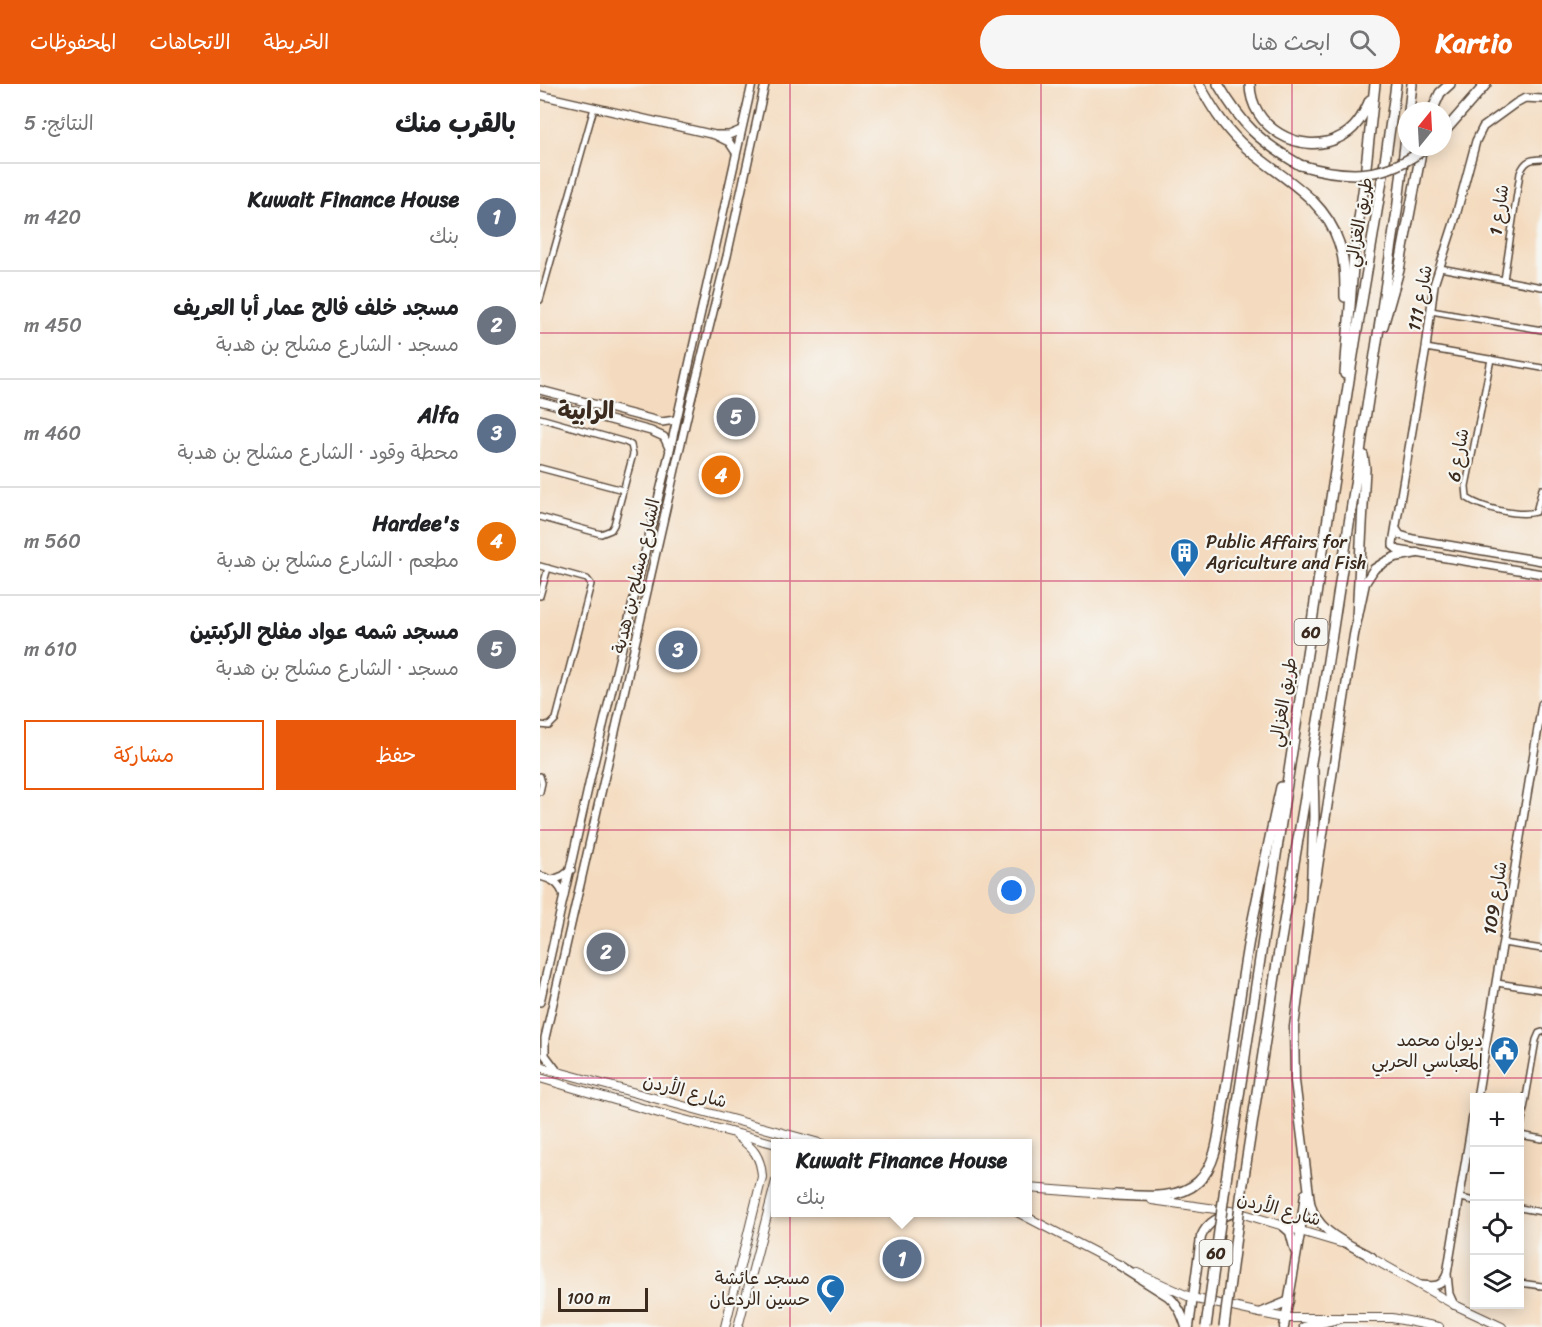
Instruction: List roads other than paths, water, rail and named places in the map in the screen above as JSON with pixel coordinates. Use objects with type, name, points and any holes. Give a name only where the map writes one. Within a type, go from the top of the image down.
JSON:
[{"type":"highway","points":[[1198,84],[1227,129],[1255,156],[1303,190],[1320,208],[1332,227],[1340,244],[1343,259],[1347,331]]},
{"type":"highway","points":[[1218,84],[1232,108],[1250,130],[1300,165],[1343,175],[1369,174],[1395,166],[1416,156]]},
{"type":"highway","points":[[1250,84],[1253,102],[1258,113],[1272,130],[1309,145],[1339,138],[1356,125],[1364,115],[1375,87]]},
{"type":"highway","name":"طريق الغزالي","points":[[1206,1327],[1293,738],[1387,158],[1396,84]]},
{"type":"highway","points":[[1410,102],[1412,84]]},
{"type":"highway","points":[[1436,102],[1440,93],[1450,84]]},
{"type":"highway","points":[[1452,122],[1486,84]]},
{"type":"highway","points":[[1343,419],[1347,331],[1354,254],[1375,87]]},
{"type":"highway","name":"طريق الغزالي","points":[[1224,1327],[1276,963],[1312,753],[1404,156]]},
{"type":"highway","points":[[1371,369],[1399,270],[1423,156]]},
{"type":"highway","points":[[1357,617],[1365,469],[1361,443]]},
{"type":"highway","points":[[1115,1195],[1158,1195],[1182,1191],[1200,1180],[1211,1162],[1232,1058],[1252,926],[1275,811],[1293,738]]},
{"type":"highway","points":[[1311,902],[1314,808],[1312,753]]},
{"type":"main road","points":[[1372,1257],[1324,1229],[1311,1209],[1295,1081],[1296,1005],[1357,617],[1365,583],[1374,569],[1395,557],[1417,554]]},
{"type":"main road","name":"شارع الأردن","points":[[540,1067],[808,1139]]},
{"type":"main road","name":"شارع الأردن","points":[[540,1078],[771,1143]]},
{"type":"main road","points":[[662,1114],[658,1107],[662,1103],[687,1110],[701,1110]]},
{"type":"main road","points":[[725,1327],[751,1230],[762,1176],[758,1154],[731,1132]]},
{"type":"main road","points":[[1285,1322],[1307,1182]]},
{"type":"main road","name":"شارع الأردن","points":[[1032,1188],[1115,1195],[1237,1212],[1332,1239],[1372,1257],[1455,1305],[1502,1327]]},
{"type":"main road","points":[[738,1327],[771,1201]]},
{"type":"main road","points":[[1187,1327],[1204,1230],[1210,1222],[1237,1212]]},
{"type":"main road","points":[[1027,1217],[1119,1265],[1192,1298],[1260,1313],[1285,1322],[1342,1318],[1392,1318],[1437,1327]]},
{"type":"main road","points":[[1282,1225],[1290,1232],[1293,1239],[1295,1267]]},
{"type":"main road","points":[[751,1230],[758,1228],[763,1234]]},
{"type":"main road","points":[[1119,1265],[1175,1302],[1187,1327]]},
{"type":"main road","points":[[1260,1313],[1289,1301]]},
{"type":"main road","points":[[1304,1327],[1342,1318]]},
{"type":"street","name":"الشارع مشلح بن هدبة","points":[[540,1002],[592,771],[670,450],[684,378],[752,84]]},
{"type":"street","name":"الشارع مشلح بن هدبة","points":[[557,1071],[545,1055],[543,1041],[765,84]]},
{"type":"street","points":[[540,95],[715,135],[729,135],[741,130]]},
{"type":"street","name":"شارع 111","points":[[1396,529],[1434,285],[1476,141],[1483,127],[1490,120],[1525,98],[1542,99]]},
{"type":"street","points":[[540,300],[594,108]]},
{"type":"street","points":[[715,135],[729,142],[735,153]]},
{"type":"street","name":"شارع 1","points":[[1504,280],[1520,172],[1526,162],[1542,159]]},
{"type":"street","points":[[1440,268],[1542,287]]},
{"type":"street","points":[[1431,310],[1542,330]]},
{"type":"street","points":[[1426,348],[1542,368]]},
{"type":"street","points":[[690,356],[695,363],[702,360]]},
{"type":"street","name":"شارع 6","points":[[1491,359],[1466,486],[1467,498],[1477,505],[1527,514],[1536,512],[1542,489]]},
{"type":"street","points":[[684,378],[692,375],[697,380]]},
{"type":"street","points":[[540,390],[662,422],[675,420]]},
{"type":"street","points":[[564,408],[569,403],[567,397]]},
{"type":"street","points":[[540,401],[651,431],[664,437],[670,450]]},
{"type":"street","points":[[540,417],[631,445],[633,454],[614,525],[607,533],[601,534],[540,517]]},
{"type":"street","points":[[540,468],[623,490]]},
{"type":"street","points":[[1396,529],[1404,537],[1542,561]]},
{"type":"street","points":[[1396,529],[1393,543],[1395,548],[1417,554],[1542,574]]},
{"type":"street","points":[[1445,558],[1447,545]]},
{"type":"street","points":[[540,566],[587,579],[591,584],[556,719],[549,726],[542,726]]},
{"type":"street","points":[[540,596],[548,568]]},
{"type":"street","name":"شارع 109","points":[[1478,1093],[1542,704]]},
{"type":"street","points":[[1533,753],[1542,754]]},
{"type":"street","points":[[592,771],[596,767],[601,767],[605,774]]},
{"type":"street","points":[[540,776],[542,783],[540,792]]},
{"type":"street","points":[[553,880],[571,870]]},
{"type":"street","points":[[540,876],[553,880],[560,887],[564,897]]},
{"type":"street","points":[[1503,943],[1542,949]]},
{"type":"street","points":[[1497,983],[1542,990]]},
{"type":"street","points":[[1524,1110],[1536,1040],[1542,1032]]},
{"type":"street","points":[[1524,1134],[1542,1139]]},
{"type":"street","points":[[1419,1285],[1436,1286],[1443,1283],[1447,1274],[1470,1145]]},
{"type":"street","points":[[1461,1198],[1470,1200]]},
{"type":"street","points":[[1524,1209],[1542,1212]]},
{"type":"street","points":[[1447,1274],[1449,1294],[1455,1305]]},
{"type":"street","points":[[1524,1284],[1542,1286]]},
{"type":"place","name":"مسجد شمه عواد مفلح الركبتين","points":[[736,417]]},
{"type":"place","name":"Hardee's","points":[[721,475]]},
{"type":"place","name":"Public Affairs for Agriculture and Fish","points":[[1185,578]]},
{"type":"place","name":"Alfa","points":[[678,650]]},
{"type":"place","name":"مسجد خلف فالح عمار أبا العريف","points":[[606,952]]},
{"type":"place","name":"ديوان محمد المعباسي الحربي","points":[[1504,1076]]},
{"type":"place","name":"Kuwait Finance House","points":[[902,1259]]},
{"type":"place","name":"مسجد عائشة حسين الردعان","points":[[831,1314]]},
{"type":"district","name":"الرابية","points":[[586,411]]}]
